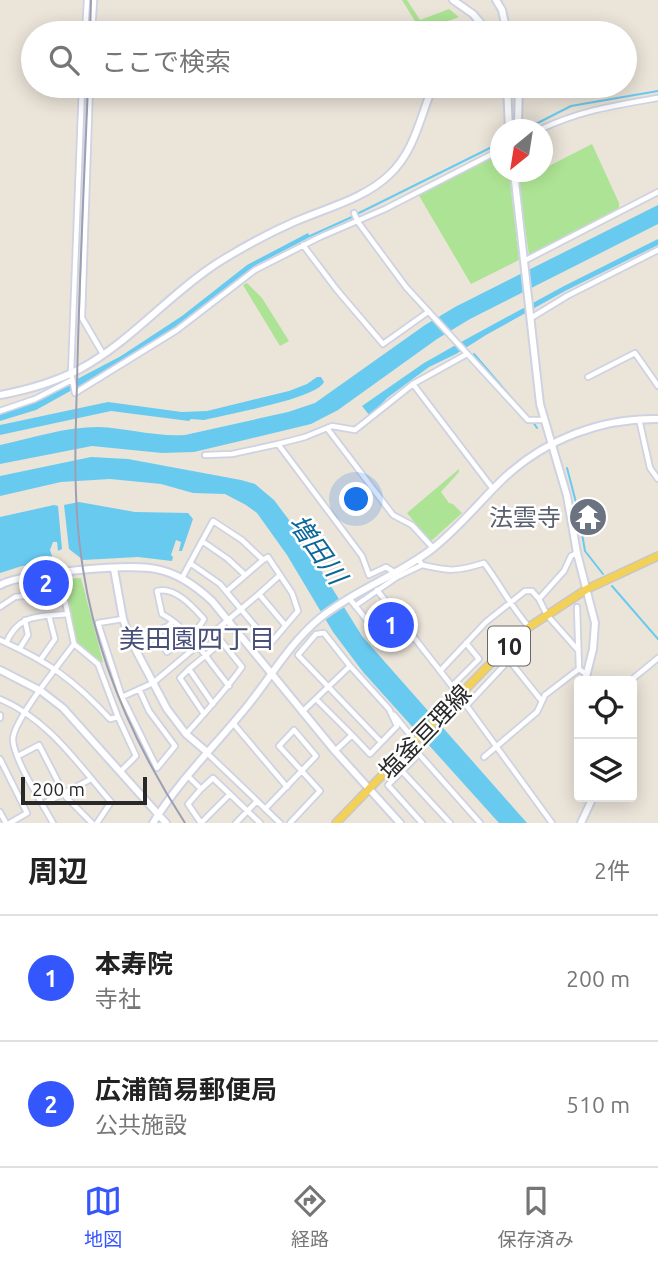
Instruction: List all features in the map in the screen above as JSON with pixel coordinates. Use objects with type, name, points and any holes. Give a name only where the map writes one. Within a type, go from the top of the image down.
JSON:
[{"type":"main road","name":"塩釜亘理線","points":[[336,823],[507,647],[529,628],[587,589],[658,556]]},
{"type":"street","points":[[86,21],[87,0]]},
{"type":"street","points":[[93,21],[94,0]]},
{"type":"street","points":[[453,0],[477,21]]},
{"type":"street","points":[[82,98],[72,378],[75,391],[161,340],[255,270],[490,155]]},
{"type":"street","points":[[90,98],[82,318],[103,354]]},
{"type":"street","points":[[0,411],[35,399],[72,378],[187,285],[219,263],[267,235],[364,193],[383,180],[396,169],[411,148],[429,98]]},
{"type":"street","points":[[508,98],[508,119]]},
{"type":"street","points":[[517,119],[518,98]]},
{"type":"street","points":[[553,123],[594,108],[658,98]]},
{"type":"street","points":[[515,182],[543,420],[572,516],[577,553],[595,622],[586,676]]},
{"type":"street","points":[[524,265],[582,230],[658,192]]},
{"type":"street","points":[[354,213],[357,221],[430,314],[528,420],[543,420]]},
{"type":"street","points":[[303,246],[383,344],[430,314]]},
{"type":"street","points":[[530,317],[658,250]]},
{"type":"street","points":[[588,377],[635,353],[658,386]]},
{"type":"street","points":[[205,456],[232,454],[278,444],[332,426],[355,430],[413,384],[467,354]]},
{"type":"street","points":[[0,395],[72,378]]},
{"type":"street","points":[[413,384],[493,489]]},
{"type":"street","points":[[639,419],[650,468],[658,479]]},
{"type":"street","points":[[355,606],[420,561],[493,489],[521,464],[551,444],[586,429],[639,419],[658,419]]},
{"type":"street","points":[[327,428],[393,515],[412,525],[433,548]]},
{"type":"street","points":[[278,444],[362,556],[369,575],[386,567],[394,572]]},
{"type":"street","points":[[182,578],[213,521],[242,540],[263,560]]},
{"type":"street","points":[[202,541],[245,575]]},
{"type":"street","points":[[539,599],[564,570],[571,556],[577,553]]},
{"type":"street","points":[[190,563],[212,577],[227,591],[270,644],[298,611],[292,593],[268,557],[227,591]]},
{"type":"street","points":[[153,823],[187,775],[317,621],[346,598],[394,572],[420,561],[456,571],[484,563],[501,586],[509,604],[529,628]]},
{"type":"street","points":[[0,585],[23,577],[114,569],[147,568],[182,578],[203,593],[335,751],[400,823]]},
{"type":"street","points":[[114,569],[123,619],[130,639],[167,709],[186,734],[280,823]]},
{"type":"street","points":[[59,573],[74,645],[98,664],[136,756],[120,772]]},
{"type":"street","points":[[122,696],[153,682],[280,575]]},
{"type":"street","points":[[155,632],[167,652],[188,636],[203,624],[204,619],[192,606],[178,595],[164,589],[157,591],[162,614],[188,636],[229,686]]},
{"type":"street","points":[[377,590],[453,688],[479,659],[466,643]]},
{"type":"street","points":[[440,671],[486,622],[528,590],[539,599],[547,615],[577,649]]},
{"type":"street","points":[[0,607],[15,597],[62,591]]},
{"type":"street","points":[[259,594],[285,625]]},
{"type":"street","points":[[346,598],[373,629]]},
{"type":"street","points":[[577,607],[579,669],[584,676]]},
{"type":"street","points":[[68,614],[24,620],[11,630],[3,641],[56,668],[85,692],[110,719],[118,717]]},
{"type":"street","points":[[41,659],[55,639],[49,616]]},
{"type":"street","points":[[123,619],[98,623],[122,696],[157,768],[176,746],[149,711],[139,689]]},
{"type":"street","points":[[19,648],[28,635],[24,620]]},
{"type":"street","points":[[130,639],[155,632],[173,621]]},
{"type":"street","points":[[317,621],[350,666],[416,741]]},
{"type":"street","points":[[324,633],[316,634],[298,655],[381,742]]},
{"type":"street","points":[[186,734],[204,714],[213,704],[229,686],[243,667],[222,642],[180,678],[204,714]]},
{"type":"street","points":[[53,823],[18,756],[13,733],[25,712],[74,645]]},
{"type":"street","points":[[636,676],[658,658]]},
{"type":"street","points":[[541,700],[509,660],[466,704],[552,823]]},
{"type":"street","points":[[302,712],[350,666]]},
{"type":"street","points":[[189,669],[213,704]]},
{"type":"street","points":[[484,757],[537,712],[541,700],[579,669]]},
{"type":"street","points":[[0,670],[41,691],[74,718],[166,823]]},
{"type":"street","points":[[0,699],[25,712],[45,727],[111,802],[91,822],[64,793],[39,745],[18,756]]},
{"type":"street","points":[[317,700],[370,754],[397,726],[388,709]]},
{"type":"street","points":[[233,723],[287,787]]},
{"type":"street","points":[[265,809],[287,787],[301,772],[316,757],[294,730],[279,746],[301,772],[320,791],[289,823]]},
{"type":"street","points":[[335,751],[352,735]]},
{"type":"street","points":[[422,823],[388,785],[419,754],[480,823]]},
{"type":"street","points":[[0,759],[27,813],[8,823],[0,812]]},
{"type":"street","points":[[402,771],[450,823]]},
{"type":"street","points":[[187,775],[201,789]]},
{"type":"street","points":[[230,794],[201,823],[188,804],[213,778],[230,794],[248,811],[260,823]]},
{"type":"street","points":[[43,804],[91,779]]},
{"type":"street","points":[[236,823],[257,801]]},
{"type":"street","points":[[582,823],[591,802]]},
{"type":"green space","points":[[402,0],[407,0],[420,20],[449,9],[459,17],[448,21],[415,21]]},
{"type":"green space","points":[[592,144],[619,208],[529,255],[518,182],[553,182],[553,164]]},
{"type":"green space","points":[[490,159],[490,182],[510,182],[519,260],[471,284],[418,194]]},
{"type":"green space","points":[[247,283],[262,298],[289,341],[280,346],[243,285]]},
{"type":"green space","points":[[459,469],[441,492],[449,503],[462,513],[430,542],[407,513]]},
{"type":"green space","points":[[81,578],[103,662],[100,663],[76,643],[63,583],[66,579]]},
{"type":"water","points":[[658,205],[658,224],[470,319],[437,339],[338,410],[311,424],[194,452],[162,453],[92,446],[0,464],[0,445],[61,431],[98,427],[185,435],[288,412],[315,403],[425,325],[455,307]]},
{"type":"water","points":[[308,233],[310,237],[256,265],[174,328],[83,384],[36,410],[0,421],[0,414],[28,405],[121,356],[182,316],[247,265]]},
{"type":"water","points":[[658,239],[658,245],[565,291],[429,367],[387,398],[370,416],[362,406],[424,363],[461,342]]},
{"type":"water","points":[[321,377],[324,382],[305,394],[204,420],[189,421],[111,411],[0,435],[0,425],[108,402],[182,412],[207,411],[289,391]]},
{"type":"water","points":[[91,457],[128,459],[255,484],[274,500],[292,524],[362,636],[527,823],[499,823],[363,672],[333,632],[287,555],[257,513],[246,505],[225,494],[193,493],[161,484],[110,479],[61,482],[0,496],[0,476]]},
{"type":"water","points":[[79,502],[135,512],[188,513],[193,519],[182,551],[179,551],[181,542],[176,540],[171,555],[172,561],[138,557],[83,560],[69,549],[64,505]]},
{"type":"water","points":[[58,506],[62,549],[58,551],[57,542],[53,542],[50,550],[54,562],[22,566],[0,573],[0,517]]},
{"type":"waterway","points":[[637,95],[658,91]]},
{"type":"waterway","points":[[546,119],[571,106],[617,98]]},
{"type":"waterway","points":[[357,214],[490,148]]},
{"type":"waterway","points":[[310,236],[352,217]]},
{"type":"waterway","points":[[474,354],[528,417]]},
{"type":"waterway","points":[[533,422],[537,428]]},
{"type":"waterway","points":[[567,468],[585,551],[603,574]]},
{"type":"waterway","points":[[612,586],[658,639]]},
{"type":"railway","points":[[90,21],[91,0]]},
{"type":"railway","points":[[87,98],[76,430],[76,499],[83,569],[98,637],[120,702],[150,764],[185,823]]},
{"type":"place","name":"法雲寺","points":[[588,517]]},
{"type":"place","name":"広浦簡易郵便局","points":[[46,583]]},
{"type":"place","name":"本寿院","points":[[391,625]]},
{"type":"district","name":"美田園四丁目","points":[[197,638]]},
{"type":"water label","name":"増田川","points":[[318,549]]}]
